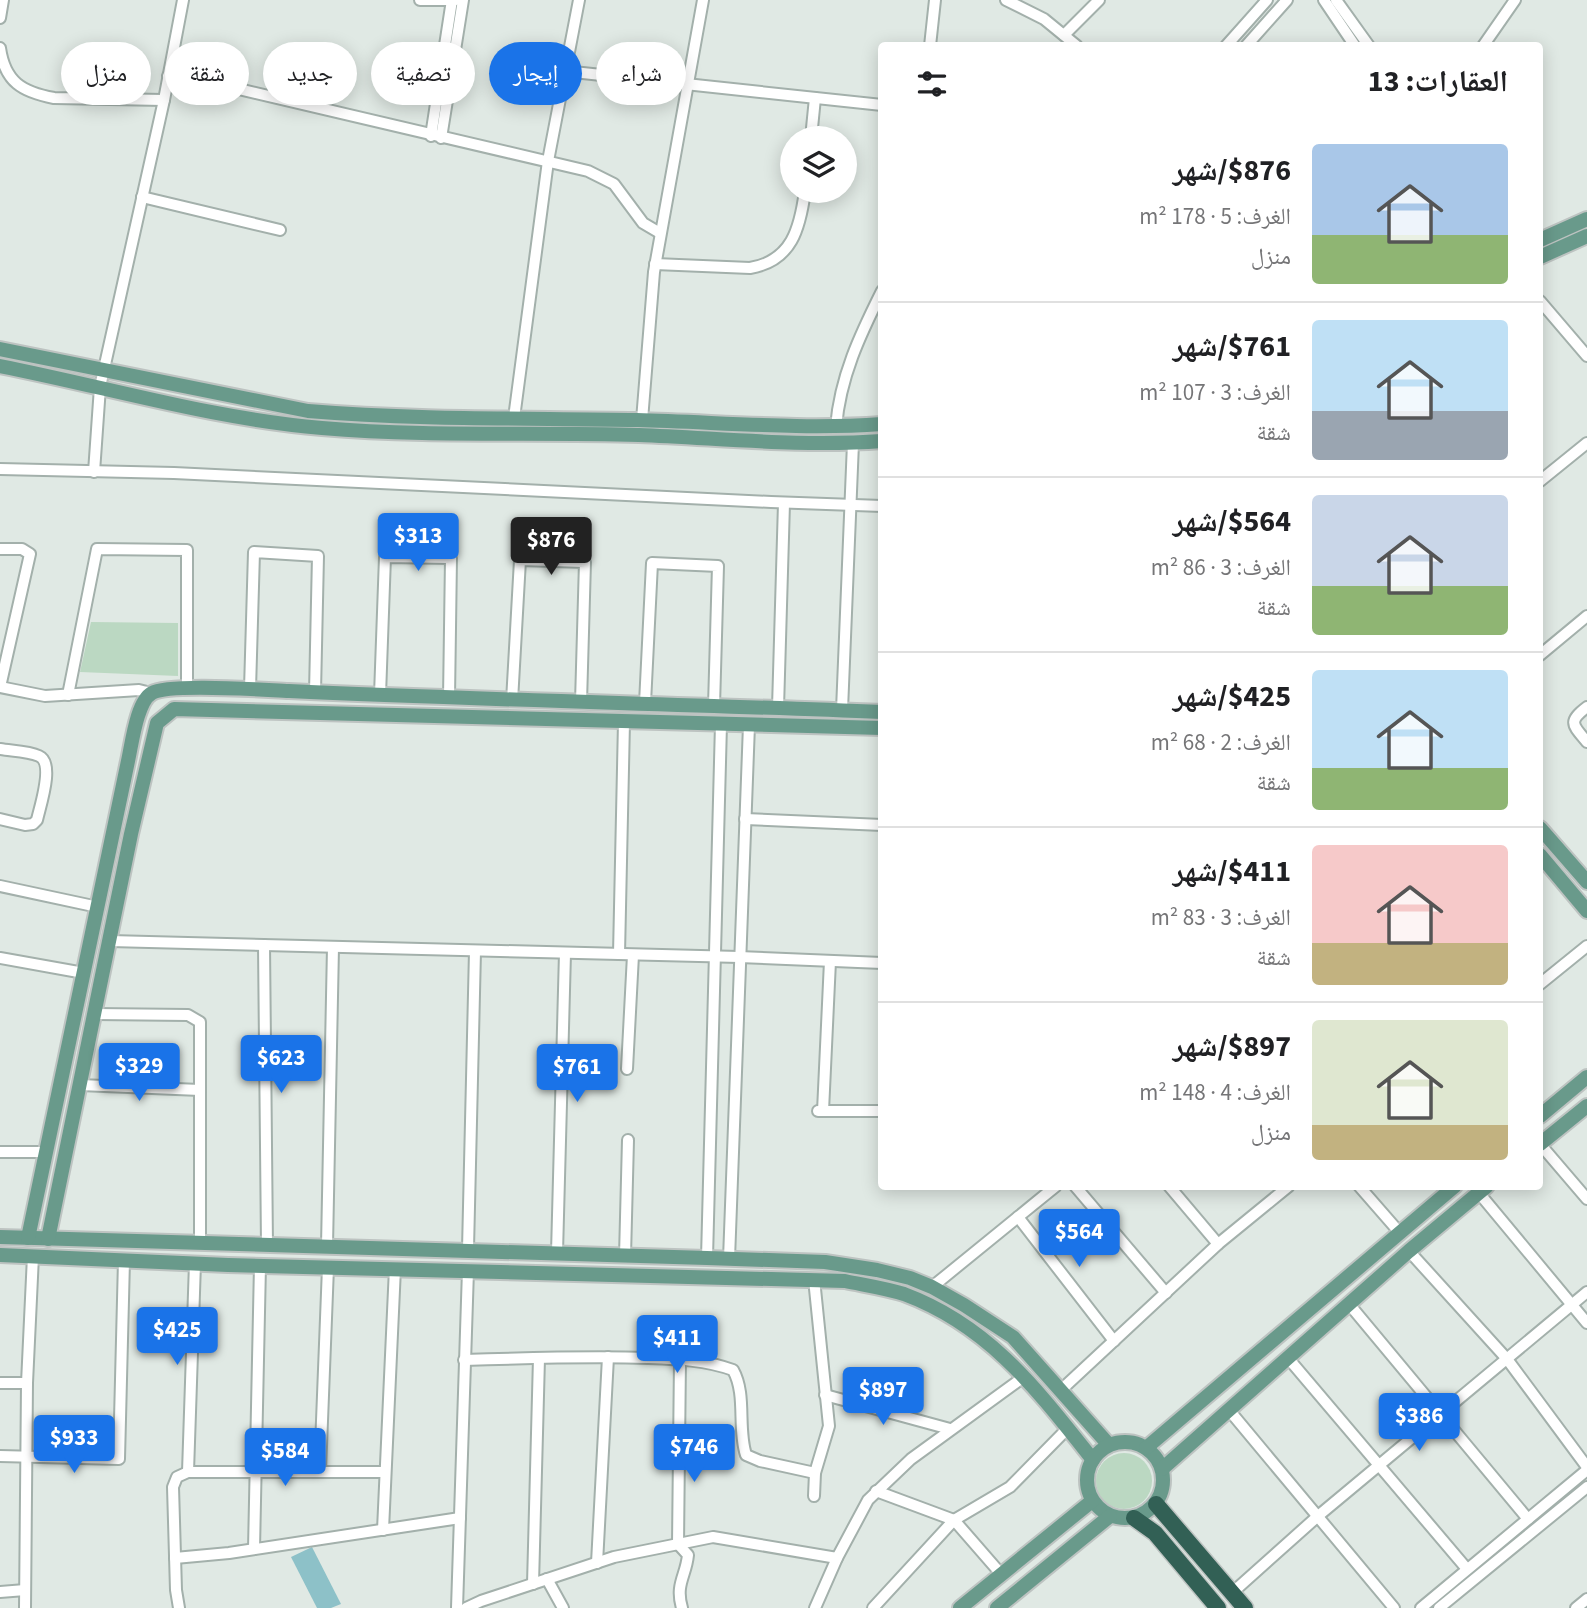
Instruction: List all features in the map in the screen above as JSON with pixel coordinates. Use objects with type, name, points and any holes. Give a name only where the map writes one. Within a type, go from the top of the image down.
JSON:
[{"type":"highway","points":[[1156,1504],[1245,1608]]},
{"type":"highway","points":[[1134,1518],[1155,1532],[1218,1608]]},
{"type":"main road","points":[[1543,239],[1587,219]]},
{"type":"main road","points":[[1543,256],[1587,236]]},
{"type":"main road","points":[[0,349],[308,411],[403,416],[642,420],[787,427],[878,424]]},
{"type":"main road","points":[[0,366],[159,402],[258,421],[323,428],[853,443],[878,441]]},
{"type":"main road","points":[[28,1238],[142,701],[151,693],[161,689],[250,690],[878,712]]},
{"type":"main road","points":[[48,1238],[157,723],[174,709],[878,728]]},
{"type":"main road","points":[[1543,831],[1587,882]]},
{"type":"main road","points":[[1543,859],[1587,911]]},
{"type":"main road","points":[[1543,1114],[1587,1077]]},
{"type":"main road","points":[[1543,1142],[1587,1106]]},
{"type":"main road","points":[[1146,1448],[1450,1190]]},
{"type":"main road","points":[[1162,1469],[1409,1251],[1483,1190]]},
{"type":"main road","points":[[0,1237],[468,1249],[825,1262],[877,1270],[910,1278],[932,1287],[1013,1338],[1109,1445]]},
{"type":"main road","points":[[74,1239],[75,1258]]},
{"type":"main road","points":[[298,1245],[300,1266]]},
{"type":"main road","points":[[0,1255],[845,1281],[902,1294],[953,1317],[1007,1358],[1025,1376],[1093,1460]]},
{"type":"main road","points":[[689,1257],[689,1275]]},
{"type":"main road","points":[[735,1259],[741,1277]]},
{"type":"main road","points":[[1127,1442],[1146,1448],[1156,1457],[1162,1469],[1162,1492],[1156,1504],[1134,1518],[1110,1516],[1092,1501],[1087,1489],[1087,1475],[1093,1460],[1109,1445],[1127,1442]]},
{"type":"main road","points":[[960,1608],[1092,1501]]},
{"type":"main road","points":[[997,1608],[1110,1516]]},
{"type":"street","points":[[0,18],[3,0]]},
{"type":"street","points":[[175,42],[183,0]]},
{"type":"street","points":[[420,0],[463,0],[436,137]]},
{"type":"street","points":[[436,137],[452,0]]},
{"type":"street","points":[[570,42],[579,0]]},
{"type":"street","points":[[703,0],[686,85],[878,105]]},
{"type":"street","points":[[930,42],[935,0]]},
{"type":"street","points":[[1006,0],[1044,19],[1072,42]]},
{"type":"street","points":[[1064,35],[1099,0]]},
{"type":"street","points":[[1230,42],[1267,0]]},
{"type":"street","points":[[1250,42],[1287,0]]},
{"type":"street","points":[[1324,0],[1352,42]]},
{"type":"street","points":[[1336,0],[1366,42]]},
{"type":"street","points":[[1486,42],[1515,0]]},
{"type":"street","points":[[0,48],[7,73],[16,84],[39,95],[54,98],[164,100]]},
{"type":"street","points":[[249,92],[588,171],[607,179],[621,192],[643,223],[660,233]]},
{"type":"street","points":[[94,472],[103,369],[165,94]]},
{"type":"street","points":[[812,126],[815,98]]},
{"type":"street","points":[[514,418],[558,105]]},
{"type":"street","points":[[642,420],[655,264],[682,105]]},
{"type":"street","points":[[142,197],[280,230]]},
{"type":"street","points":[[655,264],[750,268],[764,265],[779,257],[790,244],[798,226],[803,203]]},
{"type":"street","points":[[836,427],[838,404],[847,368],[878,300]]},
{"type":"street","points":[[1543,305],[1587,356]]},
{"type":"street","points":[[842,710],[853,443]]},
{"type":"street","points":[[1544,478],[1587,443]]},
{"type":"street","points":[[0,470],[201,475],[878,506]]},
{"type":"street","points":[[778,708],[784,503]]},
{"type":"street","points":[[0,549],[22,549],[30,554],[0,687],[45,696],[139,690],[151,693]]},
{"type":"street","points":[[68,695],[97,549],[187,550],[187,689]]},
{"type":"street","points":[[250,690],[254,552],[318,556],[315,692]]},
{"type":"street","points":[[380,695],[385,557],[451,558],[449,698]]},
{"type":"street","points":[[512,701],[520,560],[585,562],[581,702]]},
{"type":"street","points":[[645,703],[652,563],[718,566],[713,706]]},
{"type":"street","points":[[1543,652],[1587,617]]},
{"type":"street","points":[[1587,707],[1576,715],[1573,721],[1575,728],[1587,742]]},
{"type":"street","points":[[619,954],[624,722]]},
{"type":"street","points":[[707,1258],[721,724]]},
{"type":"street","points":[[735,1259],[740,957],[749,725]]},
{"type":"street","points":[[0,749],[41,756],[48,770],[37,820],[33,824],[25,825],[0,820]]},
{"type":"street","points":[[745,819],[878,825]]},
{"type":"street","points":[[0,886],[98,907]]},
{"type":"street","points":[[110,941],[878,963]]},
{"type":"street","points":[[264,945],[267,1245]]},
{"type":"street","points":[[1543,982],[1587,946]]},
{"type":"street","points":[[327,1246],[332,947]]},
{"type":"street","points":[[468,1249],[475,951]]},
{"type":"street","points":[[557,1253],[565,953]]},
{"type":"street","points":[[627,1069],[633,955]]},
{"type":"street","points":[[0,958],[84,973]]},
{"type":"street","points":[[830,961],[820,1111],[878,1111]]},
{"type":"street","points":[[95,1014],[188,1016],[200,1021],[200,1242]]},
{"type":"street","points":[[80,1085],[200,1090]]},
{"type":"street","points":[[625,1256],[628,1140]]},
{"type":"street","points":[[1543,1148],[1587,1199]]},
{"type":"street","points":[[0,1152],[46,1152]]},
{"type":"street","points":[[932,1287],[1051,1190]]},
{"type":"street","points":[[1078,1190],[1166,1293]]},
{"type":"street","points":[[1172,1190],[1218,1244]]},
{"type":"street","points":[[1061,1390],[1218,1244],[1284,1190]]},
{"type":"street","points":[[1362,1190],[1400,1233]]},
{"type":"street","points":[[1483,1190],[1587,1323]]},
{"type":"street","points":[[1018,1217],[1114,1341]]},
{"type":"street","points":[[1409,1251],[1507,1359],[1587,1469],[1421,1608]]},
{"type":"street","points":[[24,1608],[27,1383],[33,1256]]},
{"type":"street","points":[[0,1456],[119,1460],[124,1260]]},
{"type":"street","points":[[188,1472],[195,1263]]},
{"type":"street","points":[[254,1549],[260,1265]]},
{"type":"street","points":[[320,1472],[328,1267]]},
{"type":"street","points":[[383,1530],[395,1268]]},
{"type":"street","points":[[457,1608],[468,1270]]},
{"type":"street","points":[[814,1279],[829,1426],[815,1473],[814,1496]]},
{"type":"street","points":[[1233,1592],[1318,1516],[1587,1292]]},
{"type":"street","points":[[1349,1304],[1528,1519]]},
{"type":"street","points":[[464,1360],[608,1357],[680,1359],[721,1365],[733,1370],[738,1379],[742,1443],[746,1455],[760,1461],[815,1473]]},
{"type":"street","points":[[597,1563],[608,1357]]},
{"type":"street","points":[[533,1584],[539,1358]]},
{"type":"street","points":[[1288,1358],[1467,1569]]},
{"type":"street","points":[[680,1359],[678,1544],[688,1555],[678,1595],[682,1608]]},
{"type":"street","points":[[815,1608],[859,1514],[876,1492],[911,1458],[1025,1376]]},
{"type":"street","points":[[0,1383],[27,1383]]},
{"type":"street","points":[[825,1395],[950,1429]]},
{"type":"street","points":[[1228,1410],[1394,1608]]},
{"type":"street","points":[[873,1608],[954,1520],[1010,1487],[1068,1428]]},
{"type":"street","points":[[179,1608],[176,1590],[173,1487],[177,1477],[188,1472],[384,1472]]},
{"type":"street","points":[[1439,1608],[1587,1487]]},
{"type":"street","points":[[876,1492],[954,1520],[1001,1574]]},
{"type":"street","points":[[175,1558],[460,1518]]},
{"type":"street","points":[[466,1608],[597,1563],[713,1537],[837,1559]]},
{"type":"street","points":[[547,1579],[563,1608]]},
{"type":"street","points":[[0,1592],[25,1590]]},
{"type":"street","points":[[1576,1608],[1587,1599]]},
{"type":"green space","points":[[91,622],[178,623],[178,676],[80,672]]},
{"type":"green space","points":[[1118,1453],[1130,1453],[1140,1457],[1148,1465],[1152,1481],[1148,1497],[1140,1505],[1130,1509],[1118,1509],[1108,1505],[1100,1497],[1096,1487],[1096,1475],[1100,1465],[1108,1457]]},
{"type":"water","points":[[312,1547],[341,1604],[331,1608],[317,1608],[291,1557]]}]
